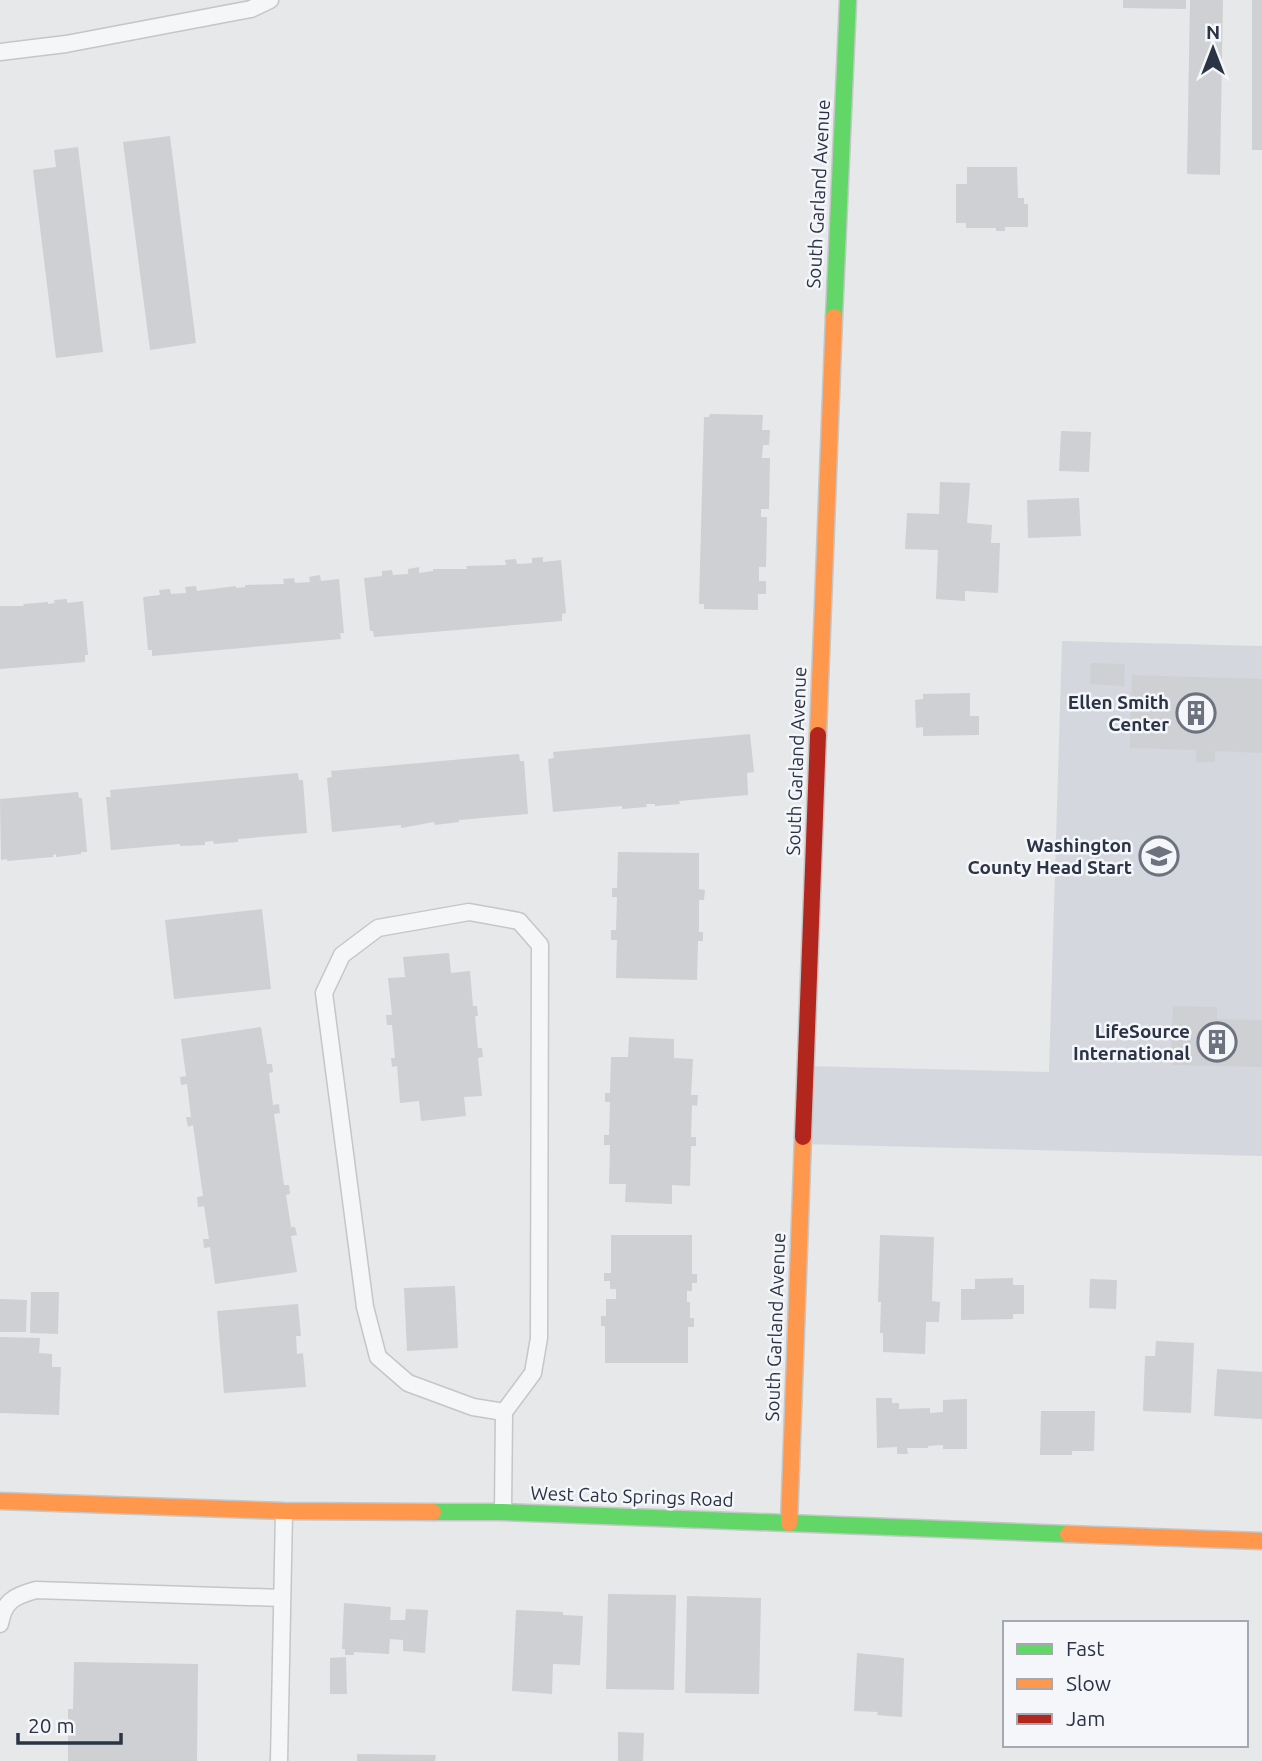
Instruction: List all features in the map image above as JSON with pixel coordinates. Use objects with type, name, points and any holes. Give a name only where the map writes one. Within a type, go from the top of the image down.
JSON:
[{"type":"street","name":"South Garland Avenue","points":[[789,1523],[848,0]]},
{"type":"street","name":"West Cato Springs Road","points":[[0,1501],[284,1511],[503,1513],[1262,1541]]},
{"type":"lane","points":[[0,52],[66,44],[251,9],[270,0]]},
{"type":"lane","points":[[503,1513],[504,1412],[533,1373],[539,1338],[540,945],[519,921],[469,912],[378,928],[342,955],[324,993],[365,1307],[378,1357],[408,1383],[473,1407],[504,1412]]},
{"type":"lane","points":[[279,1761],[284,1511]]},
{"type":"lane","points":[[0,1622],[2,1610],[16,1596],[36,1590],[282,1598]]},
{"type":"shaded area","name":"Washington County Head Start","points":[[1062,641],[1262,646],[1262,1156],[803,1144],[806,1066],[1049,1072]]},
{"type":"building","points":[[1123,0],[1186,0],[1186,9],[1123,8]]},
{"type":"building","points":[[1190,0],[1223,0],[1220,175],[1187,174]]},
{"type":"building","points":[[1252,0],[1262,0],[1262,150],[1252,150]]},
{"type":"building","points":[[170,136],[196,343],[150,350],[123,142]]},
{"type":"building","points":[[78,147],[103,352],[56,358],[33,170],[56,167],[54,150]]},
{"type":"building","points":[[967,167],[1017,167],[1018,198],[1024,198],[1024,204],[1028,204],[1028,227],[1005,227],[1005,231],[996,231],[996,228],[966,228],[966,223],[956,223],[956,184],[967,184]]},
{"type":"building","points":[[710,414],[763,415],[762,430],[770,430],[769,445],[763,445],[762,458],[770,458],[769,509],[761,509],[761,517],[767,517],[766,567],[759,567],[759,581],[766,581],[766,594],[758,594],[758,610],[704,609],[704,604],[699,604],[704,417],[709,417]]},
{"type":"building","points":[[1061,431],[1091,432],[1089,472],[1059,471]]},
{"type":"building","points":[[940,482],[970,483],[967,523],[992,525],[991,543],[1000,543],[998,593],[965,591],[965,601],[936,599],[938,550],[905,549],[907,513],[939,514]]},
{"type":"building","points":[[1079,498],[1081,536],[1028,538],[1027,500]]},
{"type":"building","points":[[543,557],[543,562],[561,560],[566,613],[562,614],[562,621],[374,637],[373,631],[370,631],[364,578],[382,576],[382,571],[392,570],[393,575],[408,574],[408,569],[419,567],[419,573],[433,569],[467,569],[466,566],[506,565],[505,560],[516,559],[517,564],[532,563],[532,558]]},
{"type":"building","points":[[320,575],[321,581],[339,579],[344,633],[340,633],[341,639],[152,656],[152,650],[148,650],[143,597],[160,595],[159,590],[170,589],[171,594],[186,593],[185,587],[196,586],[197,591],[236,588],[245,585],[284,584],[283,579],[294,578],[295,583],[310,582],[309,577]]},
{"type":"building","points":[[67,599],[67,603],[83,601],[88,655],[85,655],[85,662],[0,669],[0,606],[48,604],[55,603],[54,600]]},
{"type":"building","points":[[1091,663],[1125,664],[1124,686],[1090,684]]},
{"type":"building","name":"Ellen Smith Center","points":[[1132,675],[1262,679],[1262,753],[1215,751],[1215,762],[1196,762],[1196,750],[1130,748]]},
{"type":"building","points":[[970,693],[970,716],[979,716],[979,735],[923,736],[923,727],[916,728],[915,700],[923,699],[923,694]]},
{"type":"building","points":[[750,734],[754,772],[747,773],[748,795],[679,801],[680,804],[646,804],[647,807],[622,809],[622,806],[553,812],[548,759],[554,758],[553,752]]},
{"type":"building","points":[[519,754],[520,761],[524,761],[528,814],[459,820],[435,825],[434,822],[401,828],[401,825],[332,832],[327,778],[332,777],[331,771]]},
{"type":"building","points":[[298,773],[299,780],[303,780],[307,833],[238,839],[238,842],[214,844],[213,841],[205,842],[205,845],[180,844],[111,850],[106,797],[111,797],[110,790]]},
{"type":"building","points":[[78,792],[79,798],[82,798],[87,852],[56,857],[56,854],[53,857],[1,860],[0,799]]},
{"type":"building","points":[[618,852],[699,853],[699,889],[705,890],[704,900],[699,900],[699,932],[703,932],[703,941],[698,941],[697,980],[616,978],[617,940],[611,940],[611,930],[616,930],[617,897],[612,897],[612,888],[617,888]]},
{"type":"building","points":[[262,909],[271,989],[174,999],[165,920]]},
{"type":"building","points":[[449,953],[451,973],[470,971],[473,1006],[477,1006],[478,1016],[475,1016],[478,1048],[482,1048],[483,1057],[478,1058],[482,1096],[464,1097],[466,1116],[421,1121],[419,1101],[400,1103],[397,1066],[392,1067],[391,1058],[395,1058],[392,1025],[387,1025],[386,1015],[392,1015],[388,978],[405,977],[403,957]]},
{"type":"building","name":"LifeSource International","points":[[1173,1006],[1217,1007],[1217,1019],[1262,1020],[1262,1067],[1171,1065]]},
{"type":"building","points":[[261,1027],[267,1064],[272,1064],[273,1072],[269,1073],[273,1105],[279,1104],[280,1113],[274,1114],[284,1185],[289,1185],[290,1194],[286,1195],[291,1227],[295,1227],[297,1235],[291,1236],[297,1272],[215,1284],[210,1247],[204,1248],[203,1239],[209,1239],[204,1206],[198,1207],[197,1197],[203,1196],[193,1125],[188,1127],[186,1117],[191,1117],[187,1084],[181,1085],[180,1077],[186,1076],[181,1039]]},
{"type":"building","points":[[629,1037],[674,1039],[674,1058],[693,1059],[691,1095],[698,1095],[697,1106],[692,1105],[691,1137],[696,1137],[696,1146],[691,1146],[690,1186],[672,1185],[672,1204],[625,1202],[626,1184],[609,1184],[610,1145],[604,1145],[604,1135],[609,1135],[610,1102],[605,1102],[605,1093],[610,1093],[611,1057],[628,1057]]},
{"type":"building","points":[[611,1235],[692,1235],[692,1274],[697,1274],[697,1283],[692,1283],[692,1291],[687,1291],[690,1318],[694,1318],[694,1327],[688,1327],[688,1363],[605,1363],[605,1326],[601,1326],[601,1316],[606,1316],[606,1299],[616,1299],[616,1289],[610,1289],[610,1281],[604,1281],[604,1273],[611,1273]]},
{"type":"building","points":[[880,1235],[934,1237],[932,1301],[940,1302],[939,1322],[926,1322],[925,1354],[883,1352],[883,1333],[880,1333],[881,1302],[878,1302]]},
{"type":"building","points":[[1013,1278],[1013,1285],[1024,1285],[1024,1314],[1013,1314],[1013,1319],[961,1320],[961,1289],[975,1289],[975,1279]]},
{"type":"building","points":[[1090,1279],[1117,1280],[1116,1309],[1089,1308]]},
{"type":"building","points":[[455,1286],[458,1348],[407,1351],[404,1288]]},
{"type":"building","points":[[31,1292],[59,1292],[58,1334],[30,1333]]},
{"type":"building","points":[[0,1299],[27,1300],[26,1332],[0,1332]]},
{"type":"building","points":[[298,1304],[301,1336],[296,1336],[297,1354],[303,1353],[306,1387],[224,1393],[217,1311]]},
{"type":"building","points":[[0,1337],[40,1338],[39,1353],[52,1354],[52,1367],[61,1367],[59,1415],[0,1413]]},
{"type":"building","points":[[1156,1341],[1194,1343],[1191,1413],[1143,1411],[1145,1356],[1155,1356]]},
{"type":"building","points":[[1217,1369],[1262,1372],[1262,1419],[1214,1416]]},
{"type":"building","points":[[876,1398],[892,1398],[892,1403],[899,1403],[899,1409],[930,1408],[930,1413],[943,1412],[943,1400],[967,1399],[967,1449],[943,1449],[943,1445],[928,1446],[907,1448],[908,1454],[897,1454],[897,1447],[877,1448]]},
{"type":"building","points":[[1041,1411],[1095,1411],[1094,1451],[1072,1451],[1072,1455],[1040,1455]]},
{"type":"building","points":[[608,1594],[676,1595],[674,1690],[606,1689]]},
{"type":"building","points":[[687,1596],[761,1598],[759,1694],[685,1693]]},
{"type":"building","points":[[344,1603],[391,1607],[390,1620],[405,1620],[406,1609],[428,1610],[425,1653],[403,1651],[403,1640],[390,1639],[389,1654],[354,1652],[354,1655],[345,1655],[345,1649],[342,1649]]},
{"type":"building","points":[[516,1610],[563,1612],[563,1615],[583,1616],[580,1665],[553,1664],[552,1694],[512,1691]]},
{"type":"building","points":[[857,1653],[904,1658],[902,1717],[854,1711]]},
{"type":"building","points":[[346,1657],[347,1694],[330,1694],[330,1658]]},
{"type":"building","points":[[74,1662],[198,1664],[197,1761],[68,1761],[68,1709],[73,1709]]},
{"type":"building","points":[[618,1732],[644,1733],[643,1761],[618,1761]]},
{"type":"building","points":[[357,1754],[436,1755],[435,1761],[357,1761]]},
{"type":"traffic: fast","points":[[834,317],[848,0]]},
{"type":"traffic: fast","points":[[433,1512],[503,1512],[1068,1534]]},
{"type":"traffic: slow","points":[[818,735],[834,317]]},
{"type":"traffic: slow","points":[[789,1523],[803,1137]]},
{"type":"traffic: slow","points":[[0,1501],[284,1511],[433,1512]]},
{"type":"traffic: slow","points":[[1068,1534],[1262,1541]]},
{"type":"traffic: jam","points":[[803,1137],[818,735]]},
{"type":"place","name":"Ellen Smith Center","points":[[1196,713]]},
{"type":"place","name":"Washington County Head Start","points":[[1159,856]]},
{"type":"place","name":"LifeSource International","points":[[1217,1042]]}]
